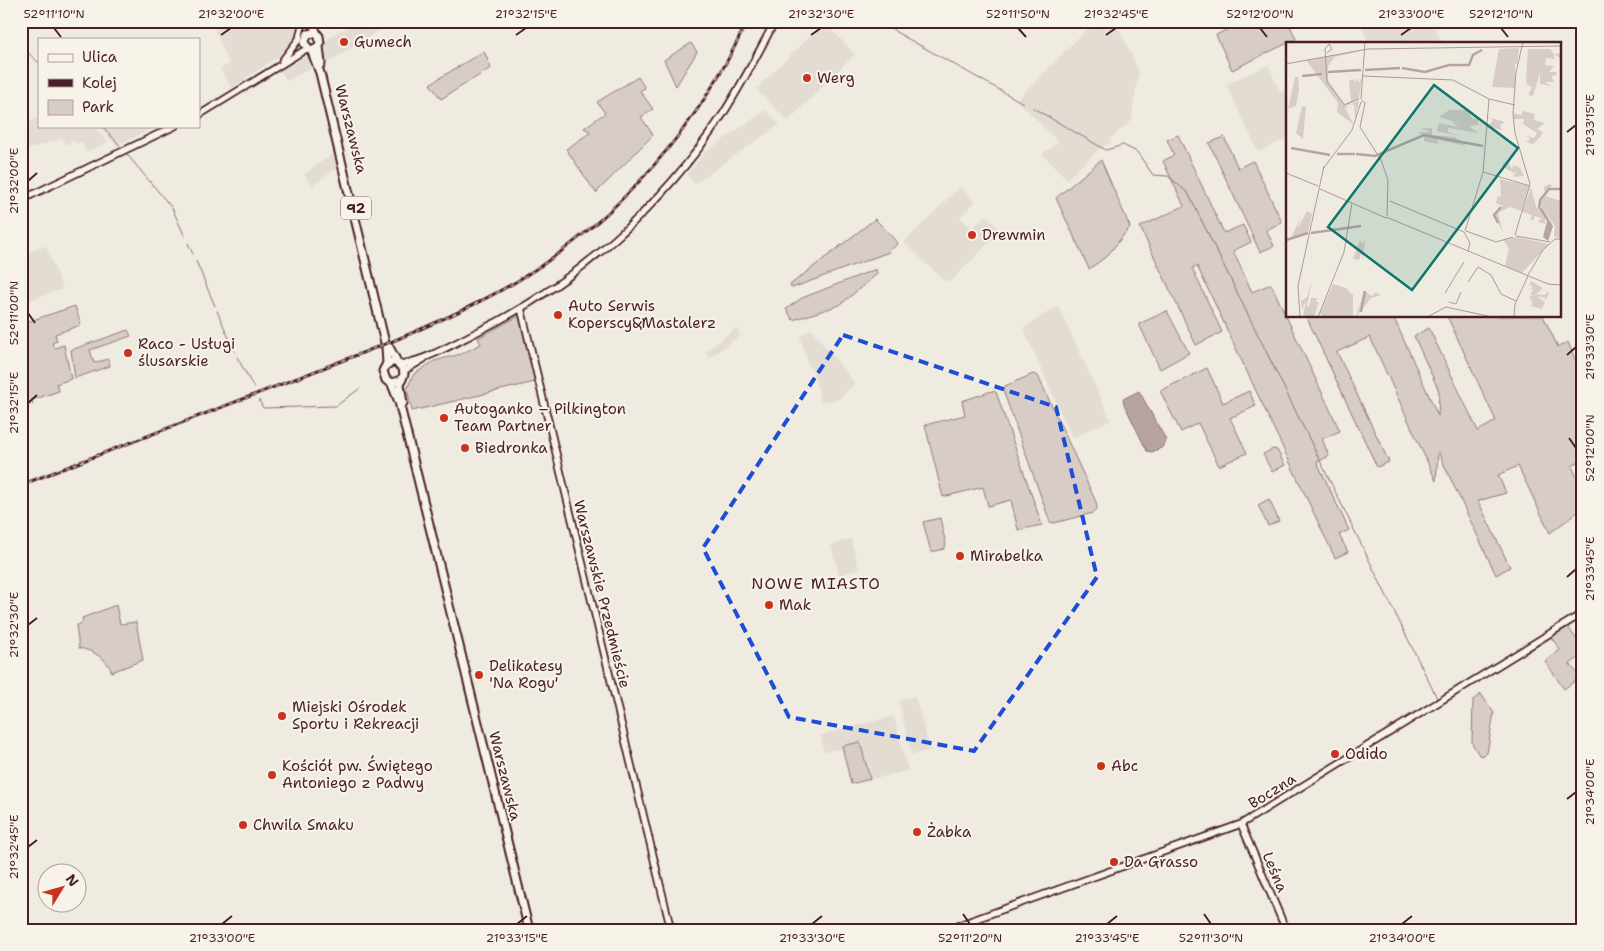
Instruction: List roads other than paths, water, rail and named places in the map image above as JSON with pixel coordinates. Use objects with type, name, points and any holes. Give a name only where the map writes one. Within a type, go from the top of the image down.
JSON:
[{"type":"main road","points":[[304,41],[308,34],[305,21]]},
{"type":"main road","name":"92","points":[[312,21],[320,39],[318,46]]},
{"type":"main road","points":[[308,34],[317,34]]},
{"type":"main road","name":"92","points":[[304,41],[309,49]]},
{"type":"main road","points":[[309,49],[318,46]]},
{"type":"main road","name":"Warszawska","points":[[318,46],[388,342],[401,366]]},
{"type":"main road","name":"Warszawska","points":[[309,49],[320,73],[386,347],[387,364]]},
{"type":"main road","points":[[387,364],[401,366]]},
{"type":"main road","name":"92","points":[[387,364],[383,374],[391,382]]},
{"type":"main road","name":"92","points":[[401,366],[401,380]]},
{"type":"main road","points":[[391,382],[401,380]]},
{"type":"main road","name":"Warszawska","points":[[401,380],[403,402],[456,629]]},
{"type":"main road","name":"Warszawska","points":[[391,382],[399,402],[529,930]]},
{"type":"main road","points":[[421,493],[423,484]]},
{"type":"street","points":[[282,61],[299,39],[305,21]]},
{"type":"street","points":[[401,366],[430,355],[521,308],[588,261],[621,234],[662,193],[724,112],[775,21]]},
{"type":"street","points":[[276,66],[304,41]]},
{"type":"street","points":[[200,114],[276,66],[309,49]]},
{"type":"street","points":[[21,200],[171,128]]},
{"type":"street","name":"Warszawskie Przedmieście","points":[[521,308],[671,930]]},
{"type":"street","name":"Boczna","points":[[945,930],[1241,824],[1583,613]]},
{"type":"street","name":"Leśna","points":[[1241,824],[1286,930]]},
{"type":"waterway","points":[[883,21],[896,32],[1023,103]]},
{"type":"waterway","points":[[21,46],[38,62]]},
{"type":"waterway","points":[[1033,108],[1106,150],[1123,145],[1137,152],[1153,175],[1168,176],[1188,193],[1437,698]]},
{"type":"waterway","points":[[104,128],[123,149]]},
{"type":"waterway","points":[[125,152],[172,208],[185,237]]},
{"type":"waterway","points":[[188,243],[193,254]]},
{"type":"waterway","points":[[196,261],[215,306]]},
{"type":"waterway","points":[[217,311],[235,352]]},
{"type":"waterway","points":[[237,357],[254,388]]},
{"type":"waterway","points":[[259,400],[263,408],[336,406],[359,389]]},
{"type":"railway","points":[[21,485],[393,341],[457,313],[519,280],[555,256],[589,229],[622,199],[652,167],[680,133],[705,97],[728,60],[747,21]]},
{"type":"place","name":"Gumech","points":[[344,42]]},
{"type":"place","name":"Werg","points":[[807,78]]},
{"type":"place","name":"Drewmin","points":[[972,235]]},
{"type":"place","name":"Auto Serwis Koperscy&Mastalerz","points":[[558,315]]},
{"type":"place","name":"Raco - Usługi ślusarskie","points":[[128,353]]},
{"type":"place","name":"Autoganko – Pilkington Team Partner","points":[[444,418]]},
{"type":"place","name":"Biedronka","points":[[465,448]]},
{"type":"place","name":"Mirabelka","points":[[960,556]]},
{"type":"place","name":"Mak","points":[[769,605]]},
{"type":"place","name":"Delikatesy 'Na Rogu'","points":[[479,675]]},
{"type":"place","name":"Miejski Ośrodek Sportu i Rekreacji","points":[[282,716]]},
{"type":"place","name":"Odido","points":[[1335,754]]},
{"type":"place","name":"Abc","points":[[1101,766]]},
{"type":"place","name":"Kościół pw. Świętego Antoniego z Padwy","points":[[272,775]]},
{"type":"place","name":"Chwila Smaku","points":[[243,825]]},
{"type":"place","name":"Żabka","points":[[917,832]]},
{"type":"place","name":"Da Grasso","points":[[1114,862]]},
{"type":"district","name":"NOWE MIASTO","points":[[816,583]]}]
